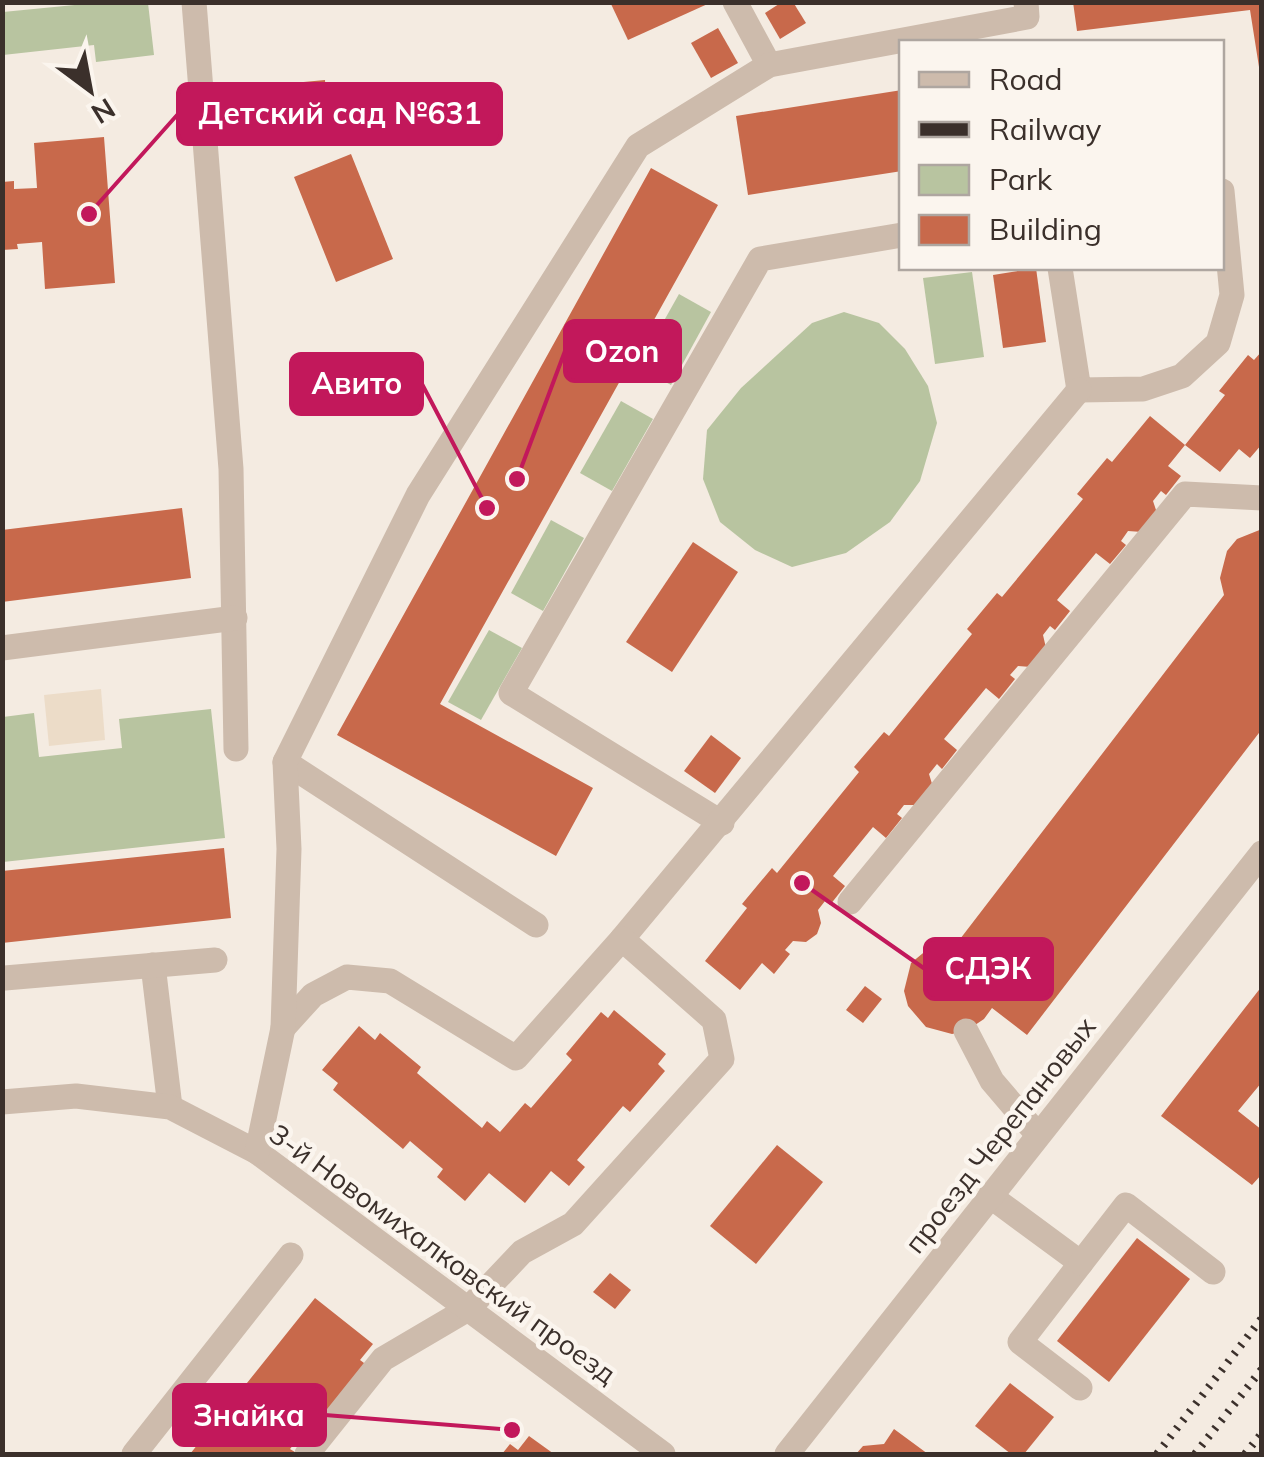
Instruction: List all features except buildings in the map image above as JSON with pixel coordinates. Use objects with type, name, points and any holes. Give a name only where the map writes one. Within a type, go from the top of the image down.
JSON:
[{"type":"street","points":[[194,2],[231,468],[236,749]]},
{"type":"street","points":[[735,2],[769,64]]},
{"type":"street","points":[[914,40],[1028,21]]},
{"type":"street","points":[[257,1152],[284,1028],[289,849],[285,762],[418,495],[638,146],[769,64],[899,42]]},
{"type":"street","points":[[1080,390],[1143,389],[1156,385],[1182,376],[1218,343],[1232,295],[1224,212]]},
{"type":"street","points":[[722,823],[512,693],[760,259],[899,236]]},
{"type":"street","points":[[284,1028],[313,995],[347,977],[390,981],[516,1058],[722,823],[1080,390],[1060,270]]},
{"type":"street","points":[[850,902],[1185,494],[1262,498]]},
{"type":"street","points":[[2,648],[235,618]]},
{"type":"street","points":[[285,762],[536,924]]},
{"type":"street","name":"проезд Черепановых","points":[[787,1454],[1262,853]]},
{"type":"street","points":[[307,1454],[382,1359],[468,1309],[522,1252],[572,1224],[722,1059],[714,1020],[622,939]]},
{"type":"street","points":[[5,978],[215,960]]},
{"type":"street","points":[[153,965],[170,1108]]},
{"type":"street","points":[[966,1031],[992,1080],[1038,1135]]},
{"type":"street","name":"3-й Новомихалковский проезд","points":[[2,1102],[76,1096],[170,1108],[257,1152],[663,1454]]},
{"type":"street","points":[[990,1196],[1081,1263]]},
{"type":"street","points":[[1080,1388],[1020,1342],[1126,1205],[1212,1272]]},
{"type":"street","points":[[134,1454],[292,1255]]},
{"type":"green space","points":[[95,3],[148,3],[154,55],[96,62],[94,45],[3,55],[3,12]]},
{"type":"green space","points":[[972,272],[984,357],[935,364],[923,278]]},
{"type":"green space","points":[[679,294],[711,312],[671,385],[638,367]]},
{"type":"green space","points":[[844,312],[879,323],[905,349],[928,386],[937,423],[920,481],[890,522],[846,553],[792,567],[755,550],[720,522],[703,479],[707,430],[741,388],[812,323]]},
{"type":"green space","points":[[621,401],[653,419],[612,491],[580,473]]},
{"type":"green space","points":[[551,520],[584,538],[543,611],[511,593]]},
{"type":"green space","points":[[489,630],[522,648],[481,720],[448,702]]},
{"type":"green space","points":[[211,709],[225,838],[3,862],[3,717],[34,713],[39,757],[122,748],[119,719]]},
{"type":"shaded area","points":[[101,689],[105,740],[49,746],[44,695]]},
{"type":"railway","points":[[1157,1454],[1262,1318]]},
{"type":"railway","points":[[1195,1454],[1262,1369]]},
{"type":"railway","points":[[1245,1454],[1262,1433]]},
{"type":"place","name":"Детский сад №631","points":[[89,214]]},
{"type":"place","name":"Ozon","points":[[517,479]]},
{"type":"place","name":"Авито","points":[[487,508]]},
{"type":"place","name":"СДЭК","points":[[802,883]]},
{"type":"place","name":"Знайка","points":[[512,1430]]}]
